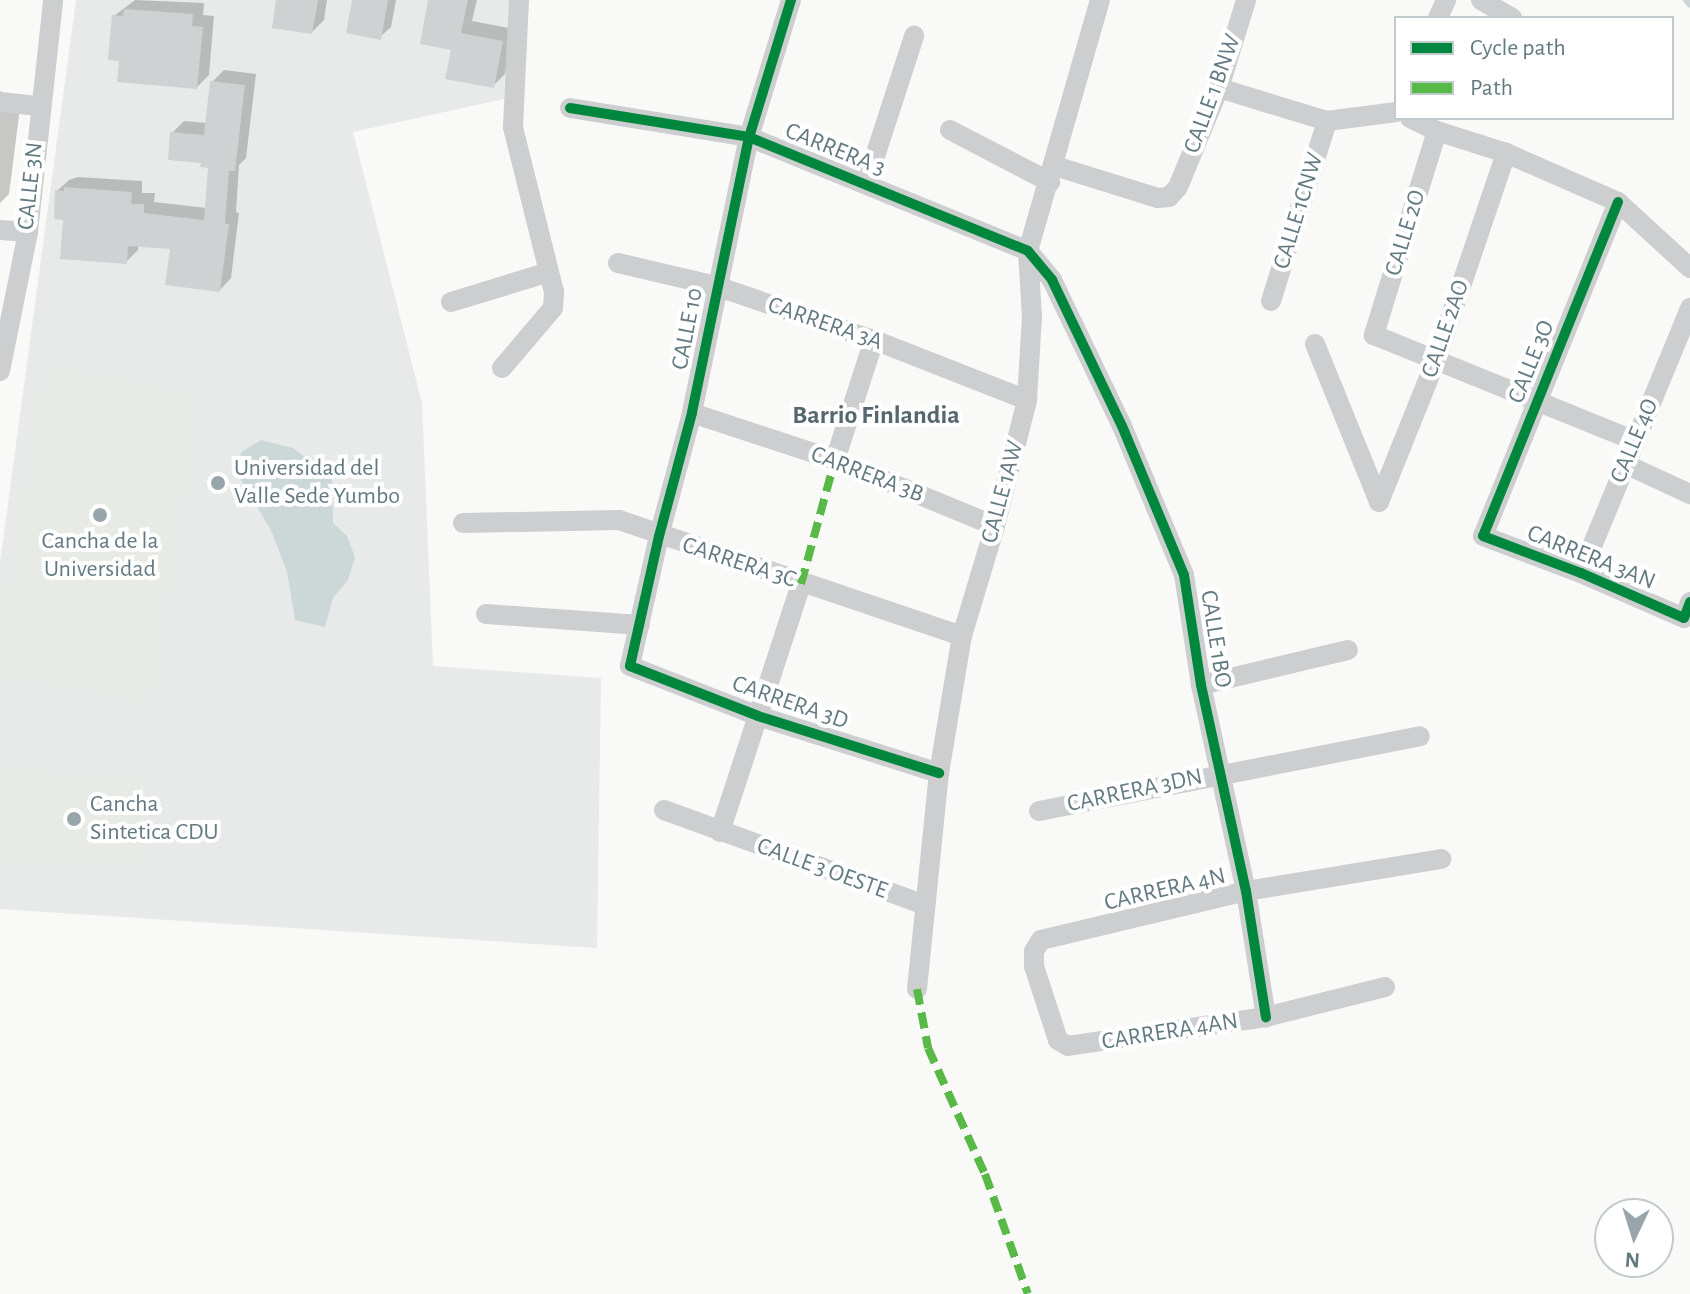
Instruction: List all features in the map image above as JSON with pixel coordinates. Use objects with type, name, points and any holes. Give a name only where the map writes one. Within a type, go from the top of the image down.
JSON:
[{"type":"street","name":"CALLE 3N","points":[[0,371],[28,232],[39,106],[53,0]]},
{"type":"street","points":[[502,368],[553,308],[549,272],[513,127],[519,0]]},
{"type":"street","name":"CALLE 10","points":[[630,666],[659,536],[692,413],[749,137],[791,0]]},
{"type":"street","name":"CALLE 1AW","points":[[917,989],[939,773],[962,636],[995,526],[1027,400],[1032,317],[1028,251],[1100,0]]},
{"type":"street","name":"CALLE 1 BNW","points":[[1052,174],[1158,198],[1169,197],[1178,187],[1219,88],[1246,0]]},
{"type":"street","points":[[1481,0],[1509,16]]},
{"type":"street","points":[[866,184],[914,36]]},
{"type":"street","points":[[1219,88],[1327,121],[1394,112]]},
{"type":"street","points":[[0,102],[39,106]]},
{"type":"street","name":"CARRERA 3","points":[[570,108],[749,137],[1028,251]]},
{"type":"street","points":[[1414,120],[1437,131],[1506,153],[1618,202],[1690,268]]},
{"type":"street","name":"CALLE 1CNW","points":[[1271,301],[1327,121]]},
{"type":"street","points":[[950,130],[1052,174]]},
{"type":"street","name":"CALLE 2O","points":[[1436,360],[1374,335],[1437,131]]},
{"type":"street","name":"CALLE 2AO","points":[[1315,344],[1379,502],[1436,360],[1506,153]]},
{"type":"street","name":"CALLE 3O","points":[[1483,536],[1618,202]]},
{"type":"street","points":[[0,230],[28,232]]},
{"type":"street","name":"CALLE 1BO","points":[[1028,251],[1052,280],[1184,575],[1201,685],[1246,891],[1266,1017]]},
{"type":"street","name":"CARRERA 3A","points":[[618,263],[716,286],[874,340],[1027,400]]},
{"type":"street","points":[[451,302],[549,272]]},
{"type":"street","name":"CALLE 4O","points":[[1581,573],[1690,308]]},
{"type":"street","points":[[835,460],[874,340]]},
{"type":"street","points":[[1436,360],[1635,441]]},
{"type":"street","name":"CARRERA 3B","points":[[692,413],[835,460],[995,526]]},
{"type":"street","points":[[1625,464],[1690,494]]},
{"type":"street","name":"CARRERA 3C","points":[[463,523],[619,520],[962,636]]},
{"type":"street","name":"CARRERA 3AN","points":[[1483,536],[1687,610]]},
{"type":"street","points":[[664,810],[720,832],[801,584]]},
{"type":"street","points":[[486,614],[640,625]]},
{"type":"street","points":[[1201,685],[1348,650]]},
{"type":"street","name":"CARRERA 3D","points":[[630,666],[758,716],[939,773]]},
{"type":"street","name":"CARRERA 3DN","points":[[1039,811],[1420,736]]},
{"type":"street","name":"CALLE 3 OESTE","points":[[720,832],[925,905]]},
{"type":"street","name":"CARRERA 4N","points":[[1041,940],[1246,891],[1441,859]]},
{"type":"street","name":"CARRERA 4AN","points":[[1041,940],[1034,951],[1034,966],[1058,1040],[1068,1046],[1266,1017],[1385,987]]},
{"type":"shaded area","name":"Universidad del Valle Sede Yumbo","points":[[76,0],[509,0],[504,99],[353,132],[422,403],[433,666],[601,678],[597,948],[0,909],[0,563]]},
{"type":"shaded area","name":"Cancha de la Universidad","points":[[45,365],[200,395],[149,702],[0,676],[0,635]]},
{"type":"shaded area","points":[[261,440],[293,448],[332,477],[333,523],[347,536],[355,557],[348,580],[333,598],[325,627],[295,620],[287,572],[271,530],[238,475],[241,452]]},
{"type":"shaded area","name":"Cancha Sintetica CDU","points":[[0,772],[149,775],[147,866],[0,863]]},
{"type":"building","points":[[276,0],[318,0],[312,34],[272,28]]},
{"type":"building","points":[[352,0],[388,0],[381,40],[346,33]]},
{"type":"building","points":[[428,0],[468,0],[461,33],[503,41],[494,88],[445,79],[451,50],[420,44]]},
{"type":"building","points":[[124,9],[193,14],[192,26],[203,27],[197,89],[117,82],[119,61],[108,60],[112,15],[123,16]]},
{"type":"building","points":[[210,81],[245,85],[235,171],[229,171],[225,223],[229,224],[220,292],[165,285],[170,249],[128,246],[127,264],[60,259],[63,220],[54,219],[55,190],[64,191],[64,187],[132,192],[131,204],[144,204],[144,213],[204,220],[208,168],[200,167],[201,163],[168,160],[170,132],[204,135]]},
{"type":"waterway","points":[[1686,0],[1690,5]]},
{"type":"marked path","points":[[801,584],[835,460]]},
{"type":"marked path","points":[[917,989],[928,1048],[985,1174],[1028,1294]]},
{"type":"cycle path","points":[[791,0],[749,137],[692,413],[659,536],[630,666],[758,716],[939,773]]},
{"type":"cycle path","points":[[570,108],[749,137],[1028,251],[1052,280],[1122,426],[1184,575],[1201,685],[1246,891],[1266,1017]]},
{"type":"cycle path","points":[[1618,202],[1483,536],[1581,573],[1684,618],[1690,602]]},
{"type":"place","name":"Universidad del Valle Sede Yumbo","points":[[218,483]]},
{"type":"place","name":"Cancha de la Universidad","points":[[100,515]]},
{"type":"place","name":"Cancha Sintetica CDU","points":[[74,819]]},
{"type":"district","name":"Barrio Finlandia","points":[[876,416]]}]
